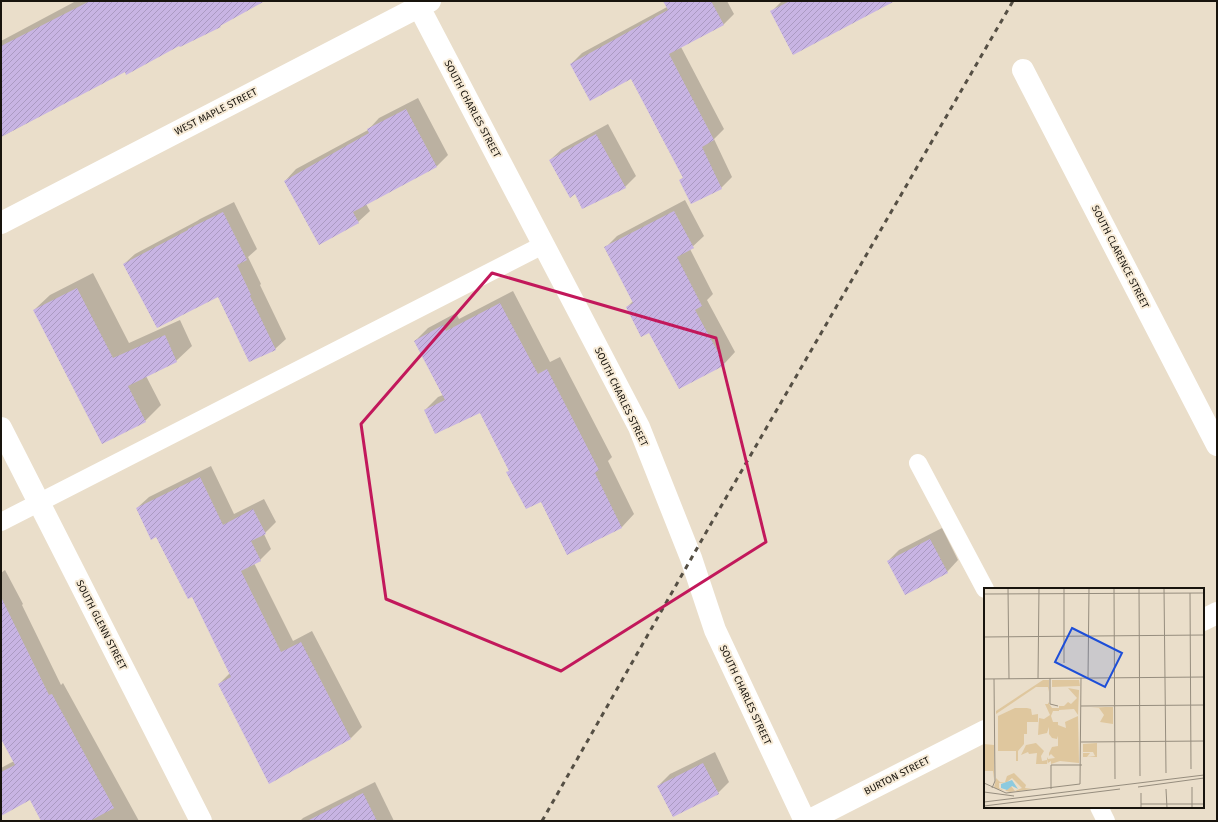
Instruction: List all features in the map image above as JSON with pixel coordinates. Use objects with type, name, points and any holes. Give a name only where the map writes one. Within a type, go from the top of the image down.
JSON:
[{"type":"street","name":"WEST MAPLE STREET","points":[[1,223],[425,4]]},
{"type":"street","name":"SOUTH CHARLES STREET","points":[[425,4],[544,245],[639,427],[691,558],[715,630],[805,821]]},
{"type":"street","name":"SOUTH CLARENCE STREET","points":[[1023,70],[1217,445]]},
{"type":"street","name":"SOUTH GLENN STREET","points":[[1,428],[201,821]]},
{"type":"street","points":[[1204,620],[1217,613]]},
{"type":"street","name":"BURTON STREET","points":[[808,821],[984,732]]},
{"type":"lane","points":[[1,522],[544,245]]},
{"type":"lane","points":[[918,463],[984,588]]},
{"type":"lane","points":[[1100,808],[1106,821]]},
{"type":"highlighted area","points":[[492,273],[716,338],[766,542],[561,671],[386,599],[361,424]]},
{"type":"building","points":[[90,1],[265,1],[220,26],[221,27],[180,47],[179,46],[126,75],[125,72],[1,137],[1,46]]},
{"type":"building","points":[[663,1],[711,1],[724,25],[669,54],[714,140],[702,147],[722,189],[691,204],[679,180],[683,178],[631,79],[590,101],[570,64],[668,10]]},
{"type":"building","points":[[790,1],[895,1],[793,55],[770,11]]},
{"type":"building","points":[[406,109],[437,167],[353,212],[359,223],[319,245],[284,181],[369,133],[367,129]]},
{"type":"building","points":[[596,134],[626,188],[582,209],[575,194],[570,198],[549,160]]},
{"type":"building","points":[[674,211],[694,248],[677,257],[702,306],[695,310],[725,365],[679,389],[649,333],[641,337],[626,307],[633,303],[604,247]]},
{"type":"building","points":[[223,212],[247,260],[237,265],[276,350],[249,362],[218,297],[157,328],[123,264]]},
{"type":"building","points":[[77,288],[113,358],[165,335],[177,362],[128,386],[146,422],[102,444],[33,310]]},
{"type":"building","points":[[500,303],[538,374],[547,369],[599,470],[595,473],[622,528],[567,555],[541,502],[526,509],[506,472],[509,471],[480,413],[435,434],[424,410],[445,400],[414,341],[443,325],[446,331]]},
{"type":"building","points":[[200,477],[223,525],[253,509],[266,534],[251,541],[261,561],[241,571],[281,652],[301,642],[351,739],[269,784],[218,684],[231,677],[192,597],[188,599],[156,537],[151,540],[136,508]]},
{"type":"building","points":[[930,539],[948,573],[905,595],[887,561]]},
{"type":"building","points":[[1,597],[49,695],[52,694],[114,808],[90,821],[41,821],[30,800],[1,816],[1,772],[15,765],[1,739]]},
{"type":"building","points":[[703,763],[719,794],[673,817],[657,786]]},
{"type":"building","points":[[363,793],[377,821],[307,821]]},
{"type":"railway","points":[[542,821],[712,522],[1013,1]]}]
